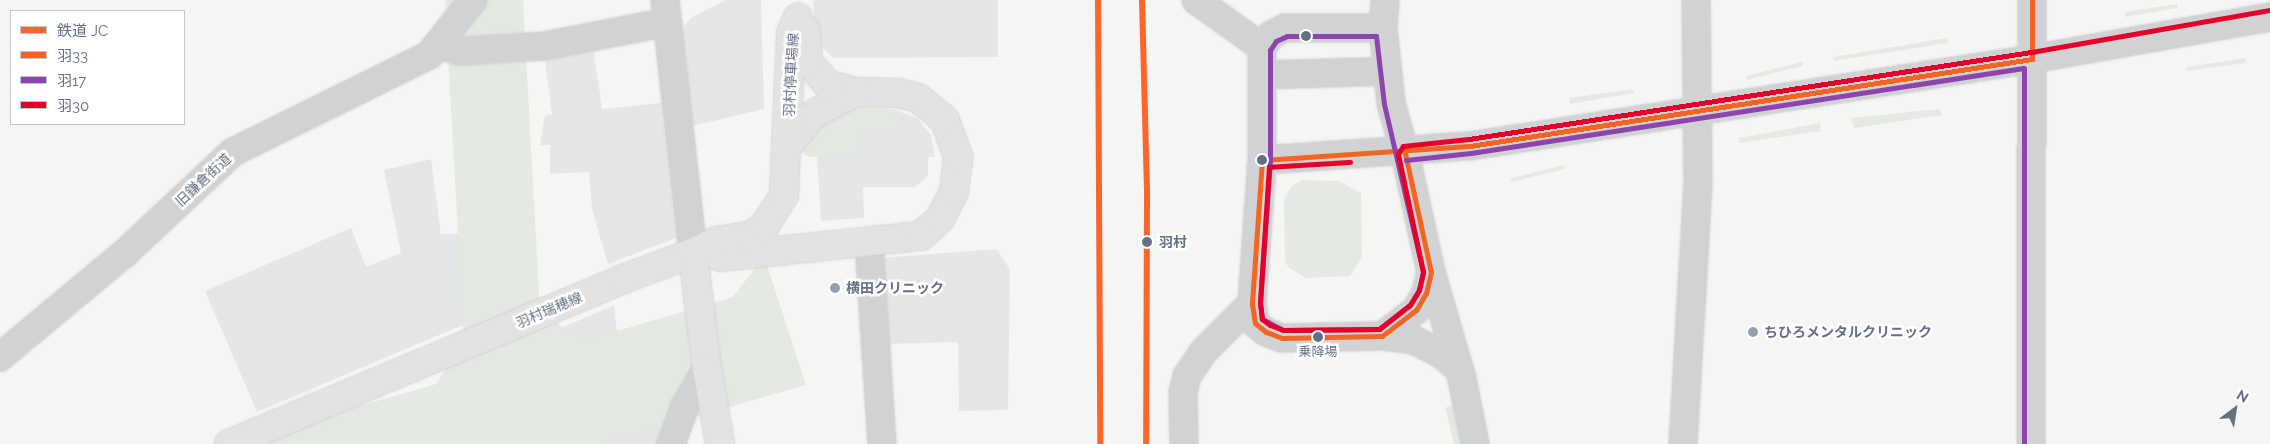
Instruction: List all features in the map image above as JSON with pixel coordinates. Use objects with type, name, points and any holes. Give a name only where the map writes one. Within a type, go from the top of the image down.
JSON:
[{"type":"main road","name":"羽村停車場線","points":[[694,253],[719,258],[908,239],[932,229],[954,191],[958,156],[945,120],[932,107],[918,98],[898,93],[855,92],[828,85],[812,70],[808,61],[807,33],[798,8]]},
{"type":"main road","name":"羽村停車場線","points":[[694,253],[717,241],[750,236],[764,226],[784,195],[788,145],[791,33],[798,8]]},
{"type":"main road","points":[[788,145],[814,114],[855,92]]},
{"type":"main road","points":[[694,253],[707,368],[720,444]]},
{"type":"main road","name":"羽村瑞穂線","points":[[229,444],[623,279],[694,253]]},
{"type":"street","name":"旧鎌倉街道","points":[[0,357],[126,254],[233,152],[419,60],[437,45],[473,0]]},
{"type":"street","points":[[1196,0],[1262,47]]},
{"type":"street","points":[[1385,0],[1383,28],[1390,103],[1405,153],[1431,272],[1459,369],[1475,444]]},
{"type":"street","points":[[1684,444],[1698,185],[1696,0]]},
{"type":"street","points":[[2031,444],[2032,0]]},
{"type":"street","points":[[437,45],[461,51],[544,46],[666,11],[694,253]]},
{"type":"street","points":[[1262,160],[1405,153],[1696,111],[2032,59],[2270,16]]},
{"type":"street","points":[[1383,28],[1285,28],[1271,35],[1262,47],[1262,160],[1252,303],[1256,323],[1266,332],[1282,338],[1382,336],[1414,340],[1440,353],[1459,369]]},
{"type":"street","points":[[1262,75],[1387,71]]},
{"type":"street","points":[[869,243],[882,444]]},
{"type":"street","points":[[1382,336],[1416,310],[1426,292],[1431,272]]},
{"type":"street","points":[[1184,444],[1183,393],[1187,376],[1199,357],[1252,303]]},
{"type":"street","points":[[671,444],[685,406],[707,368]]},
{"type":"shaded area","points":[[445,0],[523,0],[540,311],[583,341],[733,297],[764,256],[806,385],[600,444],[227,444],[436,384],[464,341]]},
{"type":"shaded area","points":[[726,0],[761,0],[764,109],[692,126],[682,28],[692,17]]},
{"type":"shaded area","points":[[813,0],[998,0],[998,57],[834,58],[815,41]]},
{"type":"shaded area","points":[[2177,4],[2177,8],[2125,17],[2125,12]]},
{"type":"shaded area","points":[[1947,38],[1948,43],[1834,61],[1833,57]]},
{"type":"shaded area","points":[[593,46],[602,109],[661,103],[676,238],[608,264],[592,209],[589,172],[550,174],[550,145],[540,145],[545,115],[552,114],[544,55]]},
{"type":"shaded area","points":[[2245,58],[2246,63],[2187,71],[2187,67]]},
{"type":"shaded area","points":[[1802,62],[1803,66],[1747,80],[1746,76]]},
{"type":"shaded area","points":[[1633,89],[1634,93],[1570,104],[1569,98]]},
{"type":"shaded area","points":[[857,107],[892,109],[901,129],[862,129],[862,153],[811,157],[799,152],[815,128],[840,112]]},
{"type":"shaded area","points":[[892,109],[917,118],[931,135],[935,157],[928,157],[928,176],[915,187],[863,187],[864,218],[821,221],[817,156],[862,153],[862,129],[900,128]]},
{"type":"shaded area","points":[[1939,109],[1942,115],[1854,128],[1851,118]]},
{"type":"shaded area","points":[[1820,123],[1821,131],[1740,143],[1739,138]]},
{"type":"shaded area","points":[[431,159],[441,234],[498,232],[515,303],[257,412],[205,291],[351,228],[366,267],[401,253],[384,170]]},
{"type":"shaded area","points":[[1564,165],[1565,169],[1512,182],[1511,178]]},
{"type":"shaded area","points":[[1302,180],[1339,181],[1361,193],[1362,257],[1350,276],[1306,278],[1289,268],[1285,262],[1284,200],[1291,187]]},
{"type":"shaded area","points":[[997,249],[1010,270],[1008,410],[959,411],[958,342],[886,344],[880,258]]},
{"type":"shaded area","points":[[614,305],[626,416],[667,430],[662,444],[569,444],[559,329]]},
{"type":"shaded area","points":[[1452,406],[1461,444],[1454,444],[1445,408]]},
{"type":"rail line","name":"JC","points":[[1098,0],[1100,444]]},
{"type":"rail line","name":"JC","points":[[1142,0],[1147,195],[1146,444]]},
{"type":"transit line","name":"羽33","points":[[2032,0],[2032,59]]},
{"type":"transit line","name":"羽30","points":[[1350,162],[1269,167],[1260,303],[1262,319],[1270,325],[1283,330],[1379,329],[1410,305],[1419,290],[1423,272],[1398,154],[1403,146],[1469,139],[2031,52],[2269,10]]},
{"type":"transit line","name":"羽17","points":[[1287,36],[1376,36],[1384,104],[1423,272],[1419,290],[1410,305],[1379,329],[1283,330],[1262,319],[1260,303],[1270,160],[1270,50],[1276,41],[1287,36]]},
{"type":"transit line","name":"羽33","points":[[1405,153],[1431,272],[1426,293],[1416,310],[1382,336],[1282,338],[1266,332],[1255,323],[1252,303],[1262,160],[1470,146],[2032,59]]},
{"type":"transit line","name":"羽17","points":[[1406,160],[1471,153],[2024,68],[2024,444]]},
{"type":"place","name":"羽村","points":[[1147,242]]},
{"type":"place","name":"横田クリニック","points":[[835,288]]},
{"type":"place","name":"ちひろメンタルクリニック","points":[[1753,332]]},
{"type":"place","name":"乗降場","points":[[1318,337]]}]
